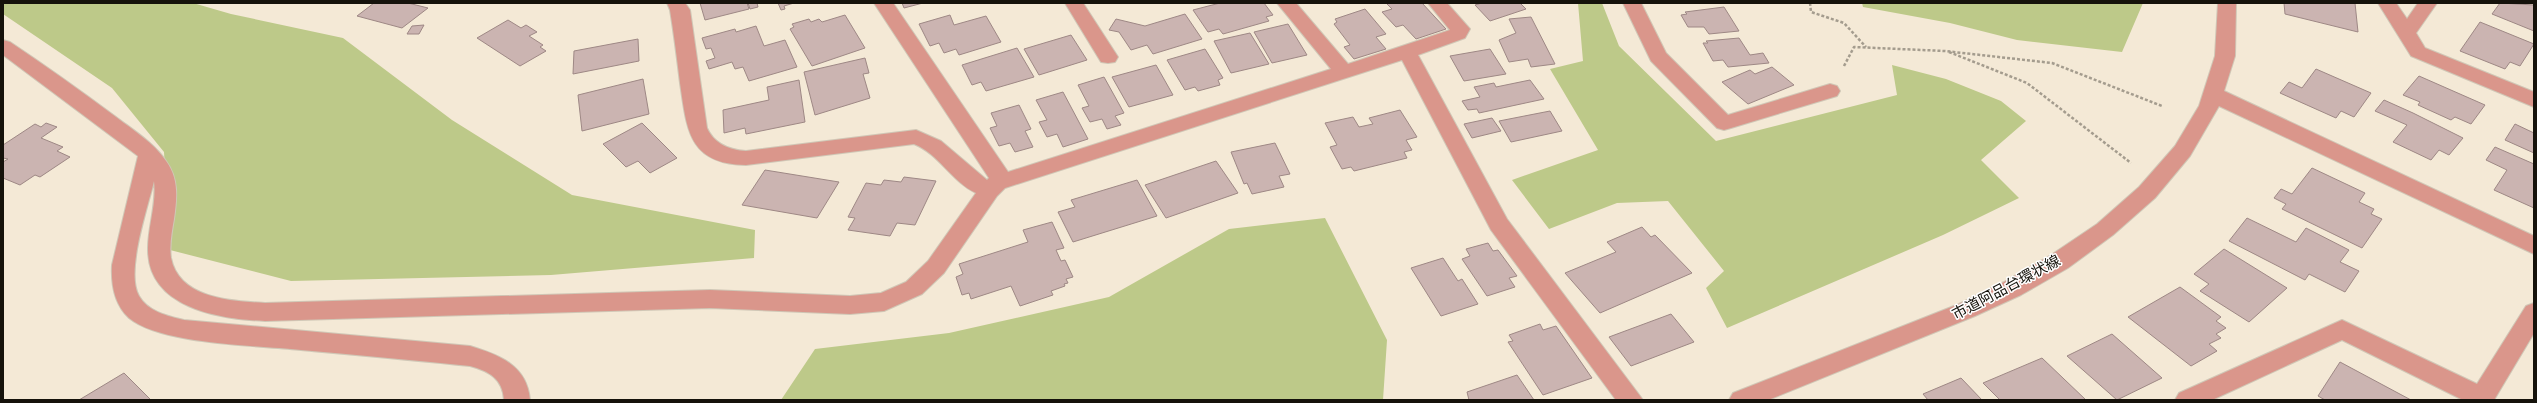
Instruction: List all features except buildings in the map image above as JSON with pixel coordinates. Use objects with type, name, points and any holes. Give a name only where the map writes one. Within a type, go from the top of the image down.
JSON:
[{"type":"street","points":[[676,3],[680,10],[697,128],[703,139],[721,154],[736,159],[916,137],[926,141],[972,182],[996,185],[1407,52],[1458,34],[1460,29],[1458,24],[1437,3]]},
{"type":"street","points":[[883,3],[996,185]]},
{"type":"street","points":[[1074,3],[1108,57]]},
{"type":"street","points":[[1286,3],[1344,72]]},
{"type":"street","points":[[1632,3],[1658,56],[1724,122],[1830,91]]},
{"type":"street","name":"市道阿品台環状線","points":[[1742,400],[1969,310],[2039,273],[2110,226],[2162,179],[2184,151],[2202,122],[2214,95],[2223,64],[2227,35],[2227,3]]},
{"type":"street","points":[[2387,3],[2418,52],[2534,100]]},
{"type":"street","points":[[2406,33],[2428,3]]},
{"type":"street","points":[[3,46],[52,78],[149,155],[160,167],[166,182],[160,239],[160,259],[168,278],[183,293],[205,304],[233,311],[265,312],[710,299],[850,305],[884,302],[914,288],[936,267],[996,185]]},
{"type":"street","points":[[1407,52],[1499,224],[1630,400]]},
{"type":"street","points":[[2214,95],[2534,246]]},
{"type":"street","points":[[149,155],[123,265],[122,281],[125,295],[133,308],[146,318],[184,329],[470,356],[488,361],[503,369],[513,380],[517,400]]},
{"type":"street","points":[[2188,400],[2342,328],[2481,399],[2534,312]]},
{"type":"path","points":[[1810,3],[1811,12],[1844,23],[1866,47]]},
{"type":"path","points":[[1854,47],[1945,51],[2052,63],[2162,106]]},
{"type":"path","points":[[1945,51],[2027,83],[2122,158],[2162,179]]},
{"type":"green space","points":[[3,3],[193,3],[231,14],[343,38],[452,120],[572,195],[755,230],[754,258],[551,275],[291,281],[170,250],[164,152],[112,88],[3,14]]},
{"type":"green space","points":[[1578,3],[1602,3],[1619,46],[1716,141],[1897,95],[1892,65],[1946,79],[2001,101],[2026,121],[1981,160],[2019,198],[1943,235],[1727,328],[1706,288],[1724,271],[1668,201],[1617,203],[1549,229],[1512,180],[1598,150],[1550,69],[1583,61]]},
{"type":"green space","points":[[1862,3],[2143,3],[2122,52],[2017,40],[1950,23],[1863,7]]},
{"type":"green space","points":[[1325,218],[1387,340],[1383,400],[781,400],[815,349],[949,333],[1109,297],[1229,229]]}]
